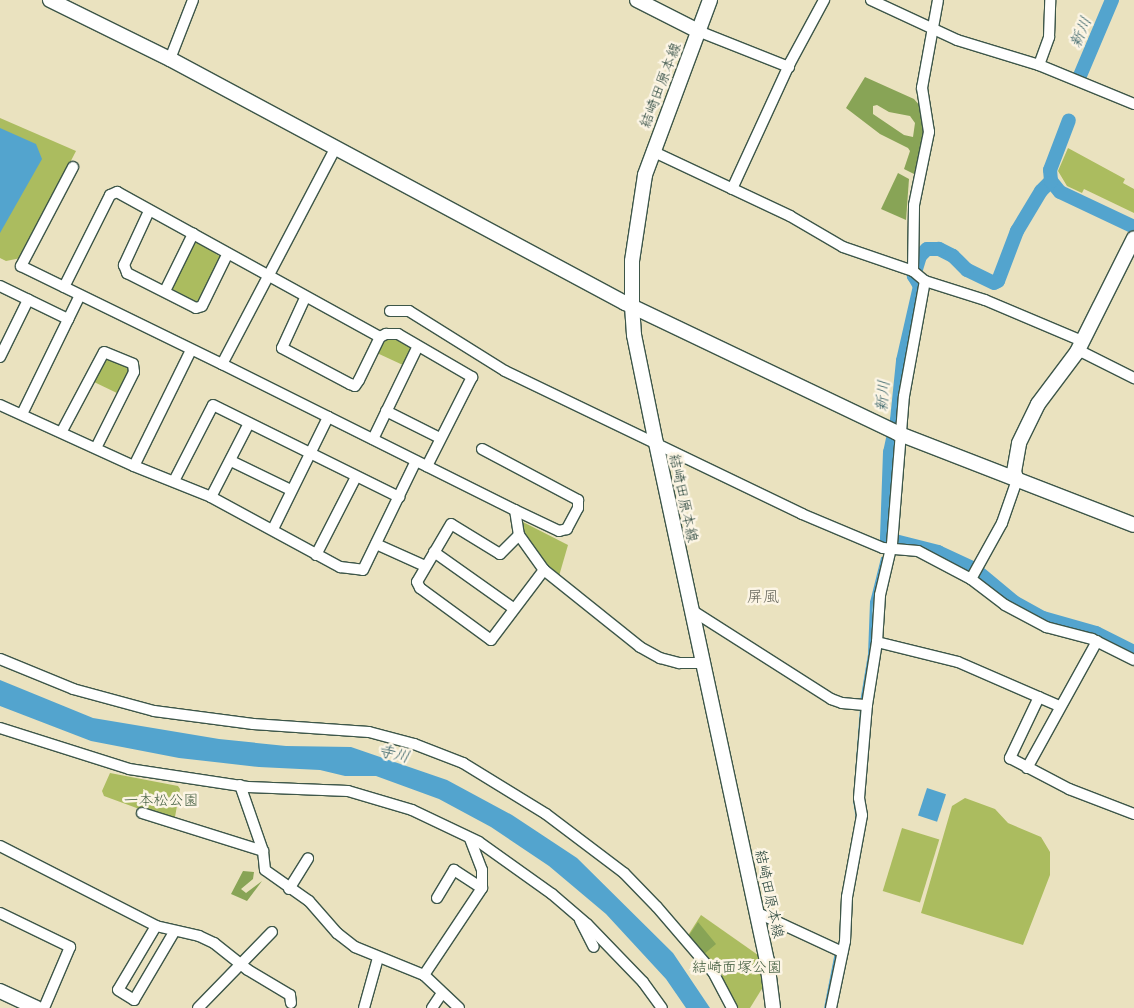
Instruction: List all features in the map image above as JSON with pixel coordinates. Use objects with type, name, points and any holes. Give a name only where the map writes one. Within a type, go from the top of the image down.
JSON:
[{"type":"street","points":[[50,0],[170,59],[632,306],[897,432],[1134,524]]},
{"type":"street","points":[[170,59],[194,0]]},
{"type":"street","points":[[637,0],[698,31],[789,67]]},
{"type":"street","name":"結崎田原本線","points":[[710,0],[652,151],[638,204],[632,261],[632,306],[634,335],[656,443],[758,912],[773,1008]]},
{"type":"street","points":[[732,189],[789,67],[824,0]]},
{"type":"street","points":[[871,0],[957,40],[1039,65],[1134,104]]},
{"type":"street","points":[[913,271],[914,205],[930,132],[922,88],[938,0]]},
{"type":"street","points":[[1039,65],[1049,37],[1050,0]]},
{"type":"street","points":[[222,364],[266,277],[336,147]]},
{"type":"street","points":[[652,151],[790,216],[843,247],[913,271],[925,281],[984,300],[1080,345],[1134,378]]},
{"type":"street","points":[[73,167],[21,266],[559,532],[567,529],[578,508],[578,500],[482,449]]},
{"type":"street","points":[[64,287],[110,195],[117,192],[304,298],[380,337],[398,334],[472,377],[427,466]]},
{"type":"street","points":[[150,211],[124,269],[196,308],[202,306],[227,255]]},
{"type":"street","points":[[165,291],[193,234]]},
{"type":"street","points":[[972,579],[1002,523],[1018,480],[1014,472],[1019,443],[1038,404],[1080,345],[1134,238]]},
{"type":"street","points":[[831,1008],[842,952],[847,897],[862,815],[859,798],[867,705],[877,642],[880,595],[890,548],[897,432],[908,362],[925,281]]},
{"type":"street","points":[[0,286],[68,319]]},
{"type":"street","points":[[22,414],[80,295]]},
{"type":"street","points":[[304,298],[282,344],[286,352],[355,386],[380,337]]},
{"type":"street","points":[[0,357],[28,300]]},
{"type":"street","points":[[390,311],[409,311],[505,371],[802,514],[883,548],[918,551],[972,579],[1005,605],[1046,627],[1097,641],[1134,660]]},
{"type":"street","points":[[373,439],[418,346]]},
{"type":"street","points":[[134,466],[191,350]]},
{"type":"street","points":[[62,431],[100,355],[104,352],[110,352],[135,367],[96,448]]},
{"type":"street","points":[[0,405],[62,431],[134,466],[212,497],[273,529],[291,543],[340,567],[363,570],[416,461]]},
{"type":"street","points":[[174,481],[213,405],[244,418],[249,423],[399,497]]},
{"type":"street","points":[[386,411],[440,438]]},
{"type":"street","points":[[273,529],[328,417]]},
{"type":"street","points":[[212,497],[249,423]]},
{"type":"street","points":[[231,461],[291,490]]},
{"type":"street","points":[[316,555],[356,477]]},
{"type":"street","points":[[516,510],[519,535],[544,570],[640,647],[669,660],[704,663]]},
{"type":"street","points":[[519,535],[500,554],[451,524],[417,582],[420,588],[491,640],[513,608],[544,570]]},
{"type":"street","points":[[376,544],[425,566]]},
{"type":"street","points":[[434,552],[513,608]]},
{"type":"street","points":[[692,611],[749,644],[785,673],[831,699],[842,704],[867,705]]},
{"type":"street","points":[[1027,768],[1059,706],[1097,641]]},
{"type":"street","points":[[877,642],[958,662],[1059,706]]},
{"type":"street","points":[[0,659],[73,689],[154,711],[253,724],[369,732],[414,744],[463,763],[546,814],[624,873],[657,906],[713,972],[732,1008]]},
{"type":"street","points":[[1039,697],[1010,758],[1070,790],[1134,814]]},
{"type":"street","points":[[0,728],[129,769],[240,785],[348,791],[393,802],[470,838],[516,866],[577,915],[643,982],[662,1008]]},
{"type":"street","points":[[240,785],[263,851],[265,870],[289,889],[309,901],[337,933],[355,947],[378,958],[424,975],[459,1008]]},
{"type":"street","points":[[142,813],[263,851]]},
{"type":"street","points":[[424,975],[482,888],[482,870],[470,838]]},
{"type":"street","points":[[0,846],[156,926],[174,932],[199,936],[290,995],[291,1004]]},
{"type":"street","points":[[289,889],[308,858]]},
{"type":"street","points":[[437,898],[454,870],[482,888]]},
{"type":"street","points":[[758,912],[842,952]]},
{"type":"street","points":[[0,913],[70,947],[44,1008]]},
{"type":"street","points":[[577,915],[594,947]]},
{"type":"street","points":[[156,926],[118,990],[134,1000],[174,932]]},
{"type":"street","points":[[198,1008],[272,932]]},
{"type":"street","points":[[364,1008],[378,958]]},
{"type":"street","points":[[0,991],[36,1008]]},
{"type":"street","points":[[432,1008],[442,993]]},
{"type":"green space","points":[[865,77],[914,99],[920,106],[926,134],[914,174],[904,169],[910,151],[908,148],[880,134],[846,108]],"holes":[[[877,105],[889,112],[910,116],[915,123],[913,137],[904,135],[873,114],[873,106]]]},
{"type":"green space","points":[[0,118],[76,151],[21,258],[6,261],[0,258]]},
{"type":"green space","points":[[1068,148],[1125,179],[1123,183],[1134,189],[1134,213],[1084,189],[1082,193],[1067,186],[1058,171]]},
{"type":"green space","points":[[898,173],[909,179],[906,220],[881,209]]},
{"type":"green space","points":[[194,239],[222,258],[201,301],[195,303],[171,290],[170,286]]},
{"type":"green space","points":[[390,337],[398,337],[412,348],[405,366],[377,353],[383,340]]},
{"type":"green space","points":[[103,357],[131,366],[119,394],[92,381]]},
{"type":"green space","points":[[521,521],[568,545],[559,576],[544,565],[520,528]]},
{"type":"green space","name":"一本松公園","points":[[110,773],[178,786],[180,789],[175,817],[180,824],[104,796],[102,791]]},
{"type":"green space","points":[[965,798],[995,809],[1008,823],[1041,837],[1050,852],[1050,875],[1023,945],[921,913],[952,806]]},
{"type":"green space","points":[[902,828],[939,839],[920,903],[883,891]]},
{"type":"green space","points":[[243,871],[254,872],[253,879],[241,889],[246,893],[262,881],[247,901],[231,894]]},
{"type":"green space","name":"結崎面塚公園","points":[[701,915],[758,955],[763,987],[750,1008],[737,1008],[687,937]]},
{"type":"green space","points":[[698,922],[716,944],[703,955],[688,937]]},
{"type":"water","points":[[0,128],[36,144],[42,159],[0,233]]},
{"type":"water","points":[[0,680],[93,718],[219,739],[286,746],[351,747],[447,780],[512,815],[577,858],[673,953],[710,1008],[686,1008],[666,979],[606,914],[549,866],[491,827],[439,799],[376,776],[345,776],[320,770],[259,767],[179,758],[91,741],[0,706]]},
{"type":"water","points":[[927,788],[946,794],[937,822],[918,816]]},
{"type":"waterway","name":"新川","points":[[1079,78],[1112,0]]},
{"type":"waterway","name":"新川","points":[[1051,181],[1050,170],[1069,120]]},
{"type":"waterway","name":"新川","points":[[1051,181],[1041,191],[1017,231],[998,281],[994,283],[967,270],[953,256],[939,249],[927,249],[920,256],[914,276],[920,286],[903,361],[897,420],[890,452],[887,539],[938,552],[973,568],[1014,602],[1043,618],[1096,633],[1134,652]]},
{"type":"waterway","points":[[1051,181],[1060,192],[1134,227]]},
{"type":"waterway","points":[[861,702],[869,654],[871,602],[882,558]]},
{"type":"waterway","points":[[857,819],[854,801],[861,707]]},
{"type":"waterway","points":[[825,1008],[836,952]]},
{"type":"district","name":"屏風","points":[[763,596]]},
{"type":"water label","name":"寺川","points":[[394,753]]}]
